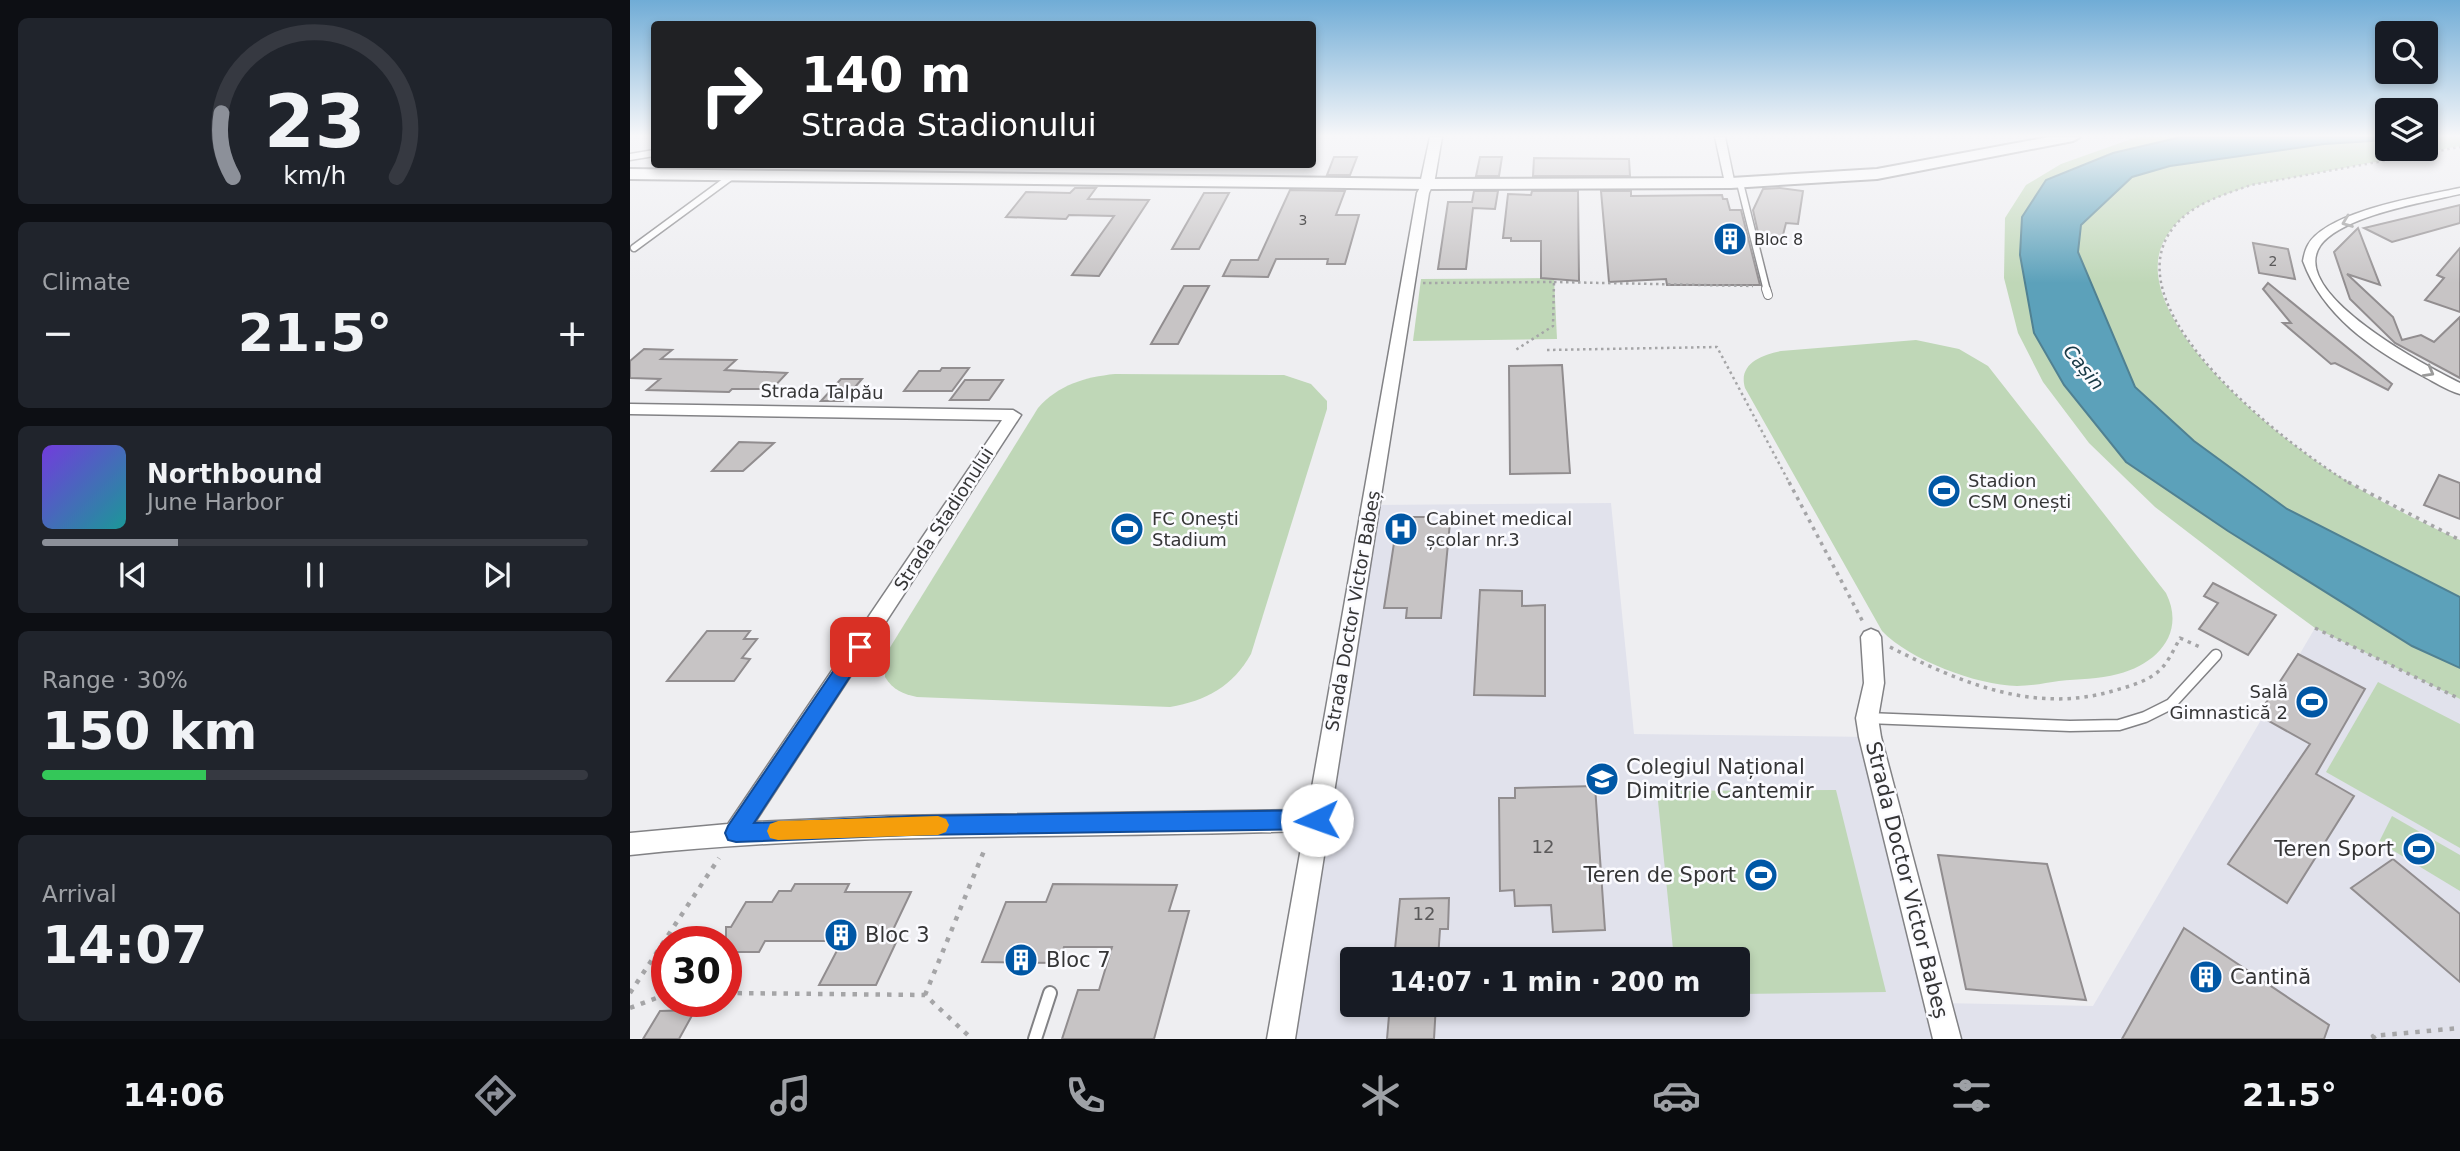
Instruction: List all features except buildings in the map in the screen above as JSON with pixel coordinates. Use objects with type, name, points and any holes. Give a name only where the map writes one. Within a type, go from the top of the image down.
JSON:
[{"type":"street","name":"Strada Doctor Victor Babeș","points":[[1281,1039],[1426,185]]},
{"type":"street","points":[[2460,191],[2394,207],[2331,229],[2314,243],[2309,261],[2321,290],[2359,328],[2397,354],[2460,389]]},
{"type":"street","name":"Strada Talpău","points":[[630,409],[1013,415]]},
{"type":"street","name":"Strada Stadionului","points":[[736,833],[1013,415]]},
{"type":"street","name":"Strada Doctor Victor Babeș","points":[[1871,637],[1874,683],[1867,718],[1873,750],[1947,1039]]},
{"type":"street","points":[[630,844],[736,833],[994,825],[1317,820]]},
{"type":"lane","points":[[634,248],[720,185]]},
{"type":"lane","points":[[1736,185],[1768,295]]},
{"type":"lane","points":[[1867,718],[2057,726],[2119,725],[2145,717],[2171,704],[2216,655]]},
{"type":"lane","points":[[1035,1039],[1050,993]]},
{"type":"path","points":[[2251,185],[2194,208],[2175,225],[2160,249],[2157,262],[2162,296],[2170,314],[2210,370],[2323,466],[2460,540]]},
{"type":"path","points":[[1421,283],[1554,282],[1766,286]]},
{"type":"path","points":[[1514,351],[1553,326],[1554,282]]},
{"type":"path","points":[[1547,351],[1717,347],[1871,637],[1967,685],[2005,695],[2069,701],[2146,680],[2165,664],[2180,638],[2216,655]]},
{"type":"path","points":[[2315,628],[2460,699]]},
{"type":"path","points":[[925,995],[994,825]]},
{"type":"path","points":[[630,993],[736,833]]},
{"type":"path","points":[[742,993],[925,995],[972,1039]]},
{"type":"path","points":[[630,1008],[651,1000]]},
{"type":"path","points":[[2375,1039],[2373,1036],[2460,1028]]},
{"type":"shaded area","name":"Colegiul Național Dimitrie Cantemir","points":[[1611,503],[1634,734],[1870,737],[1939,1003],[2093,1006],[2315,628],[2460,699],[2460,1039],[1281,1039],[1372,505]]},
{"type":"green space","points":[[2026,185],[2083,185],[2020,255],[2034,333],[2064,385],[2412,646],[2460,668],[2460,699],[2315,628],[2155,507],[2089,443],[2043,382],[2018,333],[2004,278],[2005,218]]},
{"type":"green space","points":[[2123,185],[2251,185],[2196,207],[2170,231],[2158,261],[2163,295],[2180,330],[2207,365],[2239,398],[2304,452],[2361,490],[2460,540],[2460,597],[2287,509],[2194,441],[2135,387],[2078,252],[2081,225]]},
{"type":"green space","points":[[1554,278],[1557,339],[1413,341],[1421,279]]},
{"type":"green space","name":"Stadion CSM Onești","points":[[1916,340],[1959,349],[1988,366],[2166,593],[2171,608],[2170,634],[2156,655],[2132,669],[2103,677],[2028,686],[2001,685],[1964,676],[1926,661],[1894,642],[1882,631],[1745,388],[1744,380],[1748,367],[1753,362],[1781,351]]},
{"type":"green space","name":"FC Onești Stadium","points":[[1115,374],[1284,375],[1311,384],[1327,401],[1327,409],[1251,654],[1244,665],[1227,683],[1207,696],[1170,707],[917,697],[895,688],[885,677],[885,658],[889,649],[1038,408],[1063,388],[1093,377]]},
{"type":"green space","points":[[2378,682],[2460,724],[2460,848],[2326,772]]},
{"type":"green space","name":"Teren de Sport","points":[[1836,790],[1886,992],[1750,994],[1750,947],[1673,947],[1657,791]]},
{"type":"green space","name":"Teren Sport","points":[[2392,816],[2460,855],[2460,891],[2379,842]]},
{"type":"water","name":"Cașin","points":[[2042,185],[2123,185],[2081,225],[2078,252],[2135,387],[2194,441],[2287,509],[2460,597],[2460,668],[2412,646],[2228,531],[2126,462],[2064,385],[2034,333],[2020,255],[2022,217]]},
{"type":"slow traffic","points":[[778,831],[938,825]]},
{"type":"place","name":"Bloc 8","points":[[1730,239]]},
{"type":"place","name":"Stadion CSM Onești","points":[[1944,491]]},
{"type":"place","name":"FC Onești Stadium","points":[[1127,529]]},
{"type":"place","name":"Cabinet medical școlar nr.3","points":[[1401,529]]},
{"type":"place","name":"Sală Gimnastică 2","points":[[2312,702]]},
{"type":"place","name":"Colegiul Național Dimitrie Cantemir","points":[[1602,779]]},
{"type":"place","name":"Teren Sport","points":[[2419,849]]},
{"type":"place","name":"Teren de Sport","points":[[1761,875]]},
{"type":"place","name":"Bloc 3","points":[[841,935]]},
{"type":"place","name":"Bloc 7","points":[[1021,960]]},
{"type":"place","name":"Cantină","points":[[2206,977]]},
{"type":"route","points":[[860,647],[736,833],[912,826],[1317,820]]}]
